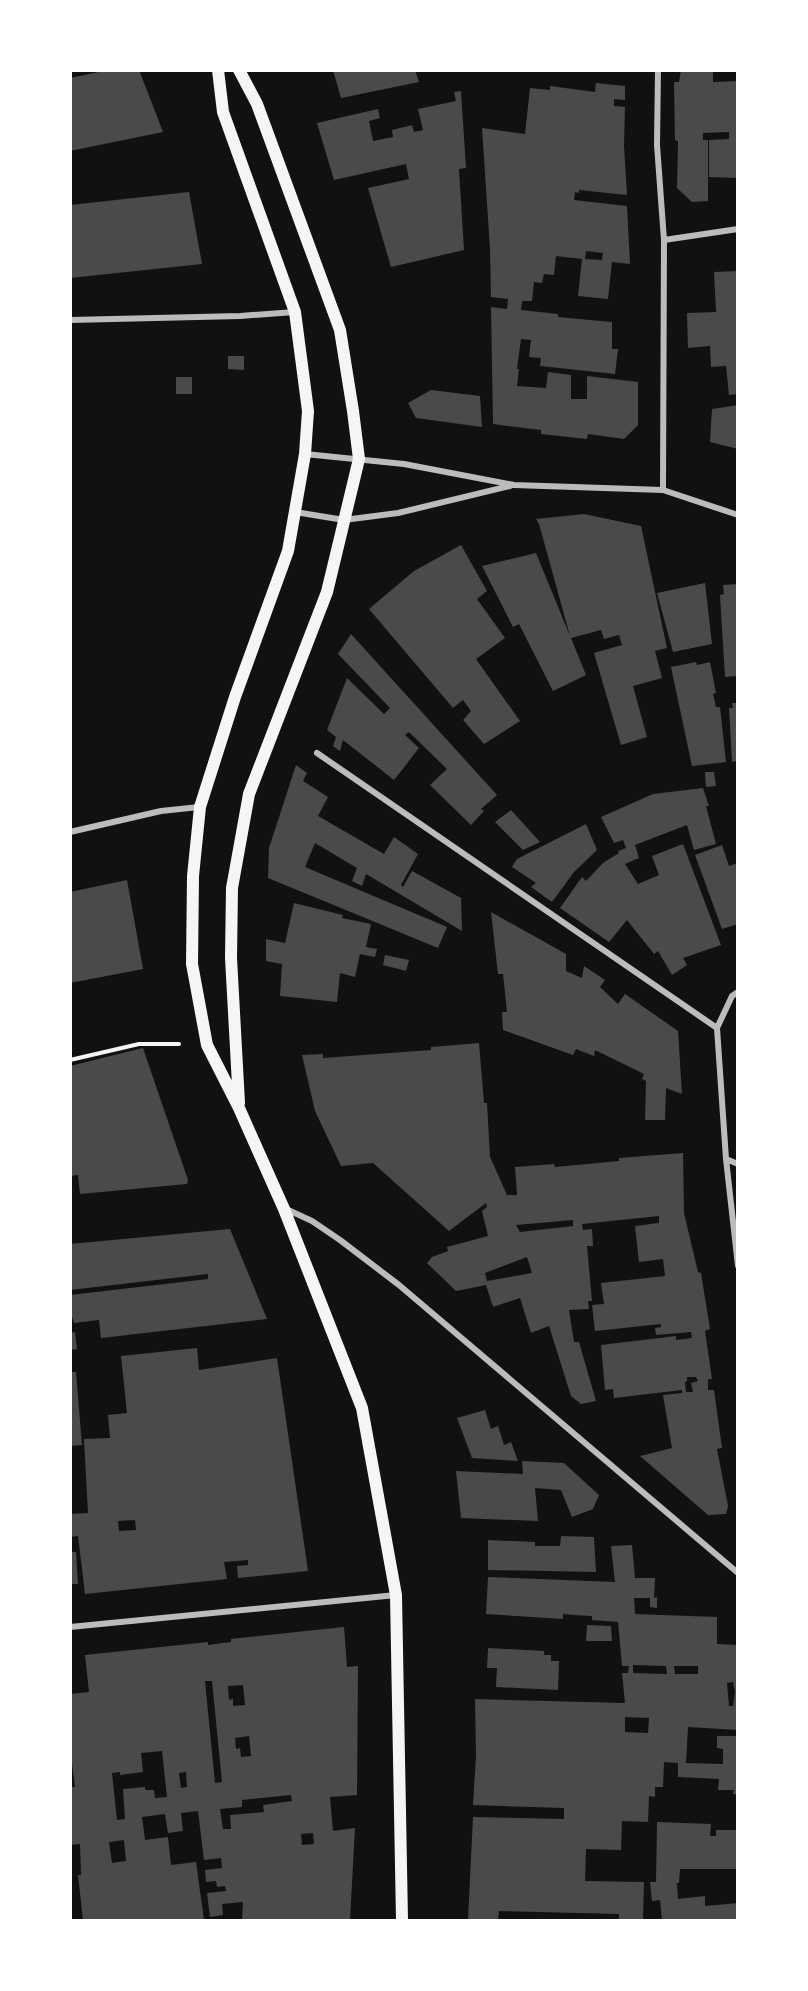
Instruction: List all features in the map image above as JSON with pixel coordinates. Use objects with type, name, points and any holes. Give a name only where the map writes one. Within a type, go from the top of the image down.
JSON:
[{"type":"main road","points":[[218,70],[223,112],[295,312],[308,411],[305,454],[288,551],[235,697],[200,807],[193,876],[192,964],[207,1045],[239,1108],[284,1209],[362,1408],[396,1595],[402,1920]]},
{"type":"main road","points":[[239,70],[257,104],[340,330],[358,459],[327,592],[249,794],[232,888],[231,958],[239,1108]]},
{"type":"street","points":[[658,70],[657,145],[664,240],[663,490]]},
{"type":"street","points":[[664,240],[738,229]]},
{"type":"street","points":[[70,320],[240,316],[295,312]]},
{"type":"street","points":[[305,454],[404,464],[514,485],[663,490],[738,515]]},
{"type":"street","points":[[295,512],[344,520],[398,513],[514,485]]},
{"type":"street","points":[[317,753],[717,1028]]},
{"type":"street","points":[[70,832],[160,811],[200,807]]},
{"type":"street","points":[[738,992],[732,996],[717,1028],[726,1159],[734,1211],[738,1266]]},
{"type":"street","points":[[726,1159],[738,1164]]},
{"type":"street","points":[[284,1209],[312,1221],[378,1268],[738,1573]]},
{"type":"street","points":[[70,1627],[396,1595]]},
{"type":"path","points":[[70,1060],[139,1044],[207,1045]]},
{"type":"building","points":[[108,70],[139,70],[163,132],[70,151],[70,78]]},
{"type":"building","points":[[333,70],[415,70],[419,82],[341,98]]},
{"type":"building","points":[[681,70],[713,70],[713,82],[738,81],[738,178],[709,177],[709,140],[729,139],[729,132],[703,133],[703,140],[708,140],[708,201],[692,202],[677,188],[678,141],[675,140],[674,82],[679,82]]},
{"type":"building","points":[[596,83],[625,86],[625,100],[614,99],[614,106],[625,107],[624,146],[627,195],[579,190],[579,193],[575,192],[574,200],[627,206],[630,264],[612,262],[608,299],[578,296],[582,259],[556,256],[554,275],[544,274],[542,283],[534,282],[532,301],[522,301],[521,310],[558,314],[558,317],[612,322],[612,349],[618,349],[615,374],[540,366],[541,358],[529,357],[531,340],[521,339],[517,386],[546,388],[548,372],[571,375],[571,399],[587,399],[587,376],[638,382],[638,425],[624,439],[588,434],[587,439],[541,434],[541,430],[493,424],[491,307],[507,309],[508,299],[491,297],[482,128],[525,134],[530,88],[550,90],[550,86],[595,92]],"holes":[[[586,251],[603,253],[602,260],[585,259]]]},
{"type":"building","points":[[461,91],[466,168],[459,169],[464,250],[391,267],[368,188],[409,179],[406,164],[334,180],[317,123],[378,109],[380,118],[369,121],[373,141],[393,137],[392,130],[412,125],[414,132],[423,130],[418,109],[456,101],[454,92]]},
{"type":"building","points":[[189,192],[202,264],[70,278],[70,205]]},
{"type":"building","points":[[738,271],[738,394],[729,395],[726,366],[711,367],[710,346],[688,348],[687,313],[716,312],[714,272]]},
{"type":"building","points":[[228,356],[244,356],[244,370],[228,369]]},
{"type":"building","points":[[176,377],[192,377],[192,394],[176,394]]},
{"type":"building","points":[[431,390],[480,396],[482,427],[416,418],[408,403]]},
{"type":"building","points":[[738,405],[738,449],[710,442],[712,409]]},
{"type":"building","points":[[584,514],[641,526],[667,648],[655,651],[662,678],[633,686],[647,737],[621,745],[594,653],[622,645],[619,635],[604,639],[601,630],[571,638],[586,675],[553,691],[519,624],[513,627],[482,566],[536,553],[570,636],[536,519]]},
{"type":"building","points":[[461,545],[487,591],[477,599],[505,638],[476,659],[520,721],[484,744],[463,720],[471,711],[463,700],[453,708],[369,609],[414,571]]},
{"type":"building","points":[[705,583],[712,644],[673,652],[657,593]]},
{"type":"building","points":[[738,584],[738,676],[725,677],[720,595],[724,594],[723,585]]},
{"type":"building","points":[[351,634],[497,795],[481,809],[484,811],[471,825],[430,785],[447,769],[409,732],[405,735],[419,748],[394,780],[343,740],[340,751],[333,746],[336,737],[327,730],[347,678],[384,714],[390,708],[338,654]]},
{"type":"building","points":[[696,662],[697,665],[710,662],[716,693],[713,694],[716,707],[720,707],[726,762],[692,766],[671,667]]},
{"type":"building","points":[[732,703],[738,703],[738,761],[732,762],[729,708],[733,708]]},
{"type":"building","points":[[296,765],[307,773],[303,781],[328,797],[318,816],[384,854],[394,837],[418,854],[401,885],[403,887],[412,871],[461,898],[462,931],[366,874],[362,886],[352,881],[357,868],[315,843],[305,867],[447,927],[438,948],[268,878],[269,848]]},
{"type":"building","points":[[705,772],[714,772],[716,786],[706,787]]},
{"type":"building","points":[[703,788],[716,844],[694,850],[687,825],[635,845],[639,858],[625,864],[638,884],[659,875],[652,856],[683,844],[721,945],[683,958],[687,965],[672,975],[658,951],[654,954],[627,920],[609,942],[560,908],[582,877],[586,881],[603,863],[619,853],[618,851],[626,848],[623,840],[614,843],[601,817],[653,794]]},
{"type":"building","points":[[511,810],[540,842],[523,850],[495,822]]},
{"type":"building","points":[[586,824],[597,850],[574,872],[552,902],[531,887],[536,883],[512,867],[517,859]]},
{"type":"building","points":[[722,845],[729,866],[738,863],[738,924],[722,929],[695,855]]},
{"type":"building","points":[[127,880],[143,969],[70,983],[70,892]]},
{"type":"building","points":[[294,903],[343,915],[342,918],[371,924],[366,947],[377,949],[375,957],[360,954],[355,977],[340,973],[337,1002],[280,996],[282,964],[266,961],[266,939],[285,943]]},
{"type":"building","points":[[491,912],[566,954],[566,971],[582,978],[584,966],[605,980],[600,987],[618,1004],[625,994],[678,1031],[682,1094],[666,1088],[665,1120],[645,1120],[646,1081],[642,1079],[644,1074],[595,1050],[594,1056],[576,1049],[573,1055],[503,1030],[502,1012],[507,1012],[503,974],[498,974]]},
{"type":"building","points":[[385,955],[409,960],[406,971],[383,965]]},
{"type":"building","points":[[479,1043],[484,1103],[487,1103],[490,1157],[507,1195],[517,1195],[515,1167],[554,1164],[555,1167],[619,1161],[619,1158],[683,1153],[684,1213],[698,1272],[701,1273],[710,1329],[705,1331],[712,1379],[708,1379],[708,1390],[714,1390],[722,1448],[717,1449],[728,1506],[726,1514],[708,1515],[640,1456],[672,1448],[663,1395],[682,1393],[682,1390],[614,1398],[613,1389],[605,1390],[601,1345],[676,1336],[676,1340],[692,1338],[691,1332],[656,1335],[655,1328],[661,1327],[661,1324],[595,1331],[592,1305],[604,1304],[601,1283],[665,1276],[663,1259],[639,1262],[635,1226],[659,1223],[659,1216],[582,1224],[583,1230],[592,1229],[593,1246],[587,1246],[592,1301],[588,1301],[589,1309],[569,1310],[574,1342],[579,1342],[596,1401],[581,1404],[571,1396],[549,1326],[531,1333],[520,1298],[493,1307],[486,1285],[456,1291],[427,1263],[432,1257],[448,1251],[447,1247],[488,1236],[482,1211],[487,1207],[486,1203],[449,1231],[373,1163],[341,1166],[315,1111],[302,1055],[323,1054],[323,1058],[431,1050],[431,1047]],"holes":[[[573,1220],[573,1226],[520,1232],[516,1225]],[[527,1257],[532,1273],[487,1281],[485,1273]],[[687,1377],[696,1377],[698,1381],[691,1383],[693,1392],[686,1392],[685,1382]]]},
{"type":"building","points":[[143,1048],[188,1180],[187,1184],[80,1194],[78,1175],[70,1176],[70,1066]]},
{"type":"building","points":[[230,1229],[267,1319],[101,1338],[99,1320],[74,1323],[70,1317],[70,1295],[208,1279],[208,1274],[70,1290],[70,1244]]},
{"type":"building","points":[[75,1332],[77,1349],[70,1350],[70,1333]]},
{"type":"building","points":[[197,1348],[199,1370],[277,1358],[308,1571],[238,1578],[237,1566],[248,1565],[248,1560],[224,1562],[227,1579],[85,1594],[78,1536],[70,1537],[70,1514],[88,1513],[84,1439],[110,1438],[108,1415],[127,1413],[121,1356]],"holes":[[[135,1520],[136,1530],[119,1531],[118,1521]]]},
{"type":"building","points":[[70,1372],[76,1372],[82,1445],[70,1446]]},
{"type":"building","points":[[485,1410],[491,1429],[498,1426],[504,1445],[511,1442],[518,1461],[472,1458],[457,1418]]},
{"type":"building","points":[[522,1461],[564,1463],[599,1495],[593,1509],[572,1517],[561,1490],[535,1488],[538,1521],[461,1518],[456,1471],[523,1474]]},
{"type":"building","points":[[561,1536],[594,1537],[596,1572],[488,1570],[488,1540],[535,1542],[535,1546],[560,1546]]},
{"type":"building","points":[[632,1545],[635,1578],[655,1578],[654,1598],[657,1597],[657,1608],[650,1607],[650,1598],[634,1598],[635,1614],[717,1617],[717,1644],[738,1645],[738,1730],[688,1727],[686,1763],[723,1764],[723,1749],[717,1748],[717,1736],[738,1736],[738,1795],[733,1794],[734,1790],[718,1790],[719,1779],[678,1777],[678,1763],[664,1762],[663,1787],[655,1787],[655,1797],[649,1796],[648,1822],[622,1821],[621,1850],[586,1849],[585,1881],[644,1882],[643,1920],[619,1920],[619,1914],[499,1911],[498,1920],[468,1920],[473,1817],[564,1819],[564,1808],[473,1805],[476,1756],[475,1699],[625,1703],[622,1673],[628,1673],[629,1666],[622,1666],[618,1622],[592,1620],[592,1616],[563,1614],[563,1619],[486,1614],[488,1577],[615,1582],[611,1546]],"holes":[[[633,1665],[666,1666],[667,1674],[633,1673]],[[674,1666],[698,1666],[698,1674],[675,1674]],[[733,1682],[735,1692],[733,1706],[729,1706],[727,1683]],[[625,1717],[649,1718],[648,1733],[625,1732]]]},
{"type":"building","points":[[70,1552],[76,1552],[78,1584],[70,1584]]},
{"type":"building","points":[[587,1625],[611,1626],[612,1641],[586,1641]]},
{"type":"building","points":[[344,1627],[347,1667],[358,1666],[357,1795],[330,1797],[333,1831],[355,1828],[350,1920],[242,1920],[243,1902],[222,1904],[223,1915],[210,1917],[207,1893],[226,1891],[225,1886],[217,1887],[216,1881],[206,1882],[205,1870],[222,1868],[221,1858],[204,1860],[198,1811],[181,1813],[183,1831],[168,1833],[165,1814],[142,1817],[145,1840],[168,1837],[171,1865],[196,1862],[204,1920],[83,1920],[78,1875],[81,1875],[80,1844],[70,1845],[70,1787],[75,1787],[70,1748],[70,1694],[89,1692],[85,1655],[208,1642],[208,1645],[231,1642],[231,1639]],"holes":[[[205,1681],[212,1681],[222,1782],[215,1783]],[[243,1685],[245,1705],[233,1706],[233,1699],[229,1700],[228,1686]],[[249,1736],[251,1756],[241,1757],[240,1748],[236,1749],[235,1738]],[[162,1751],[167,1797],[155,1798],[154,1790],[145,1790],[145,1787],[123,1789],[125,1819],[117,1820],[112,1773],[120,1772],[120,1775],[143,1772],[141,1753]],[[186,1772],[187,1787],[181,1788],[179,1773]],[[291,1795],[292,1801],[263,1805],[264,1812],[230,1815],[231,1829],[223,1829],[220,1809],[242,1807],[242,1800]],[[313,1833],[314,1844],[302,1845],[301,1834]],[[124,1840],[126,1861],[112,1863],[109,1842]]]},
{"type":"building","points":[[488,1648],[544,1651],[544,1655],[551,1655],[551,1661],[559,1661],[558,1690],[496,1687],[497,1668],[487,1668]]},
{"type":"building","points":[[657,1822],[711,1824],[710,1836],[716,1836],[716,1830],[737,1830],[737,1869],[680,1869],[679,1883],[677,1883],[678,1899],[705,1896],[705,1906],[738,1903],[738,1920],[662,1920],[660,1900],[652,1901],[650,1882],[656,1882]]}]
